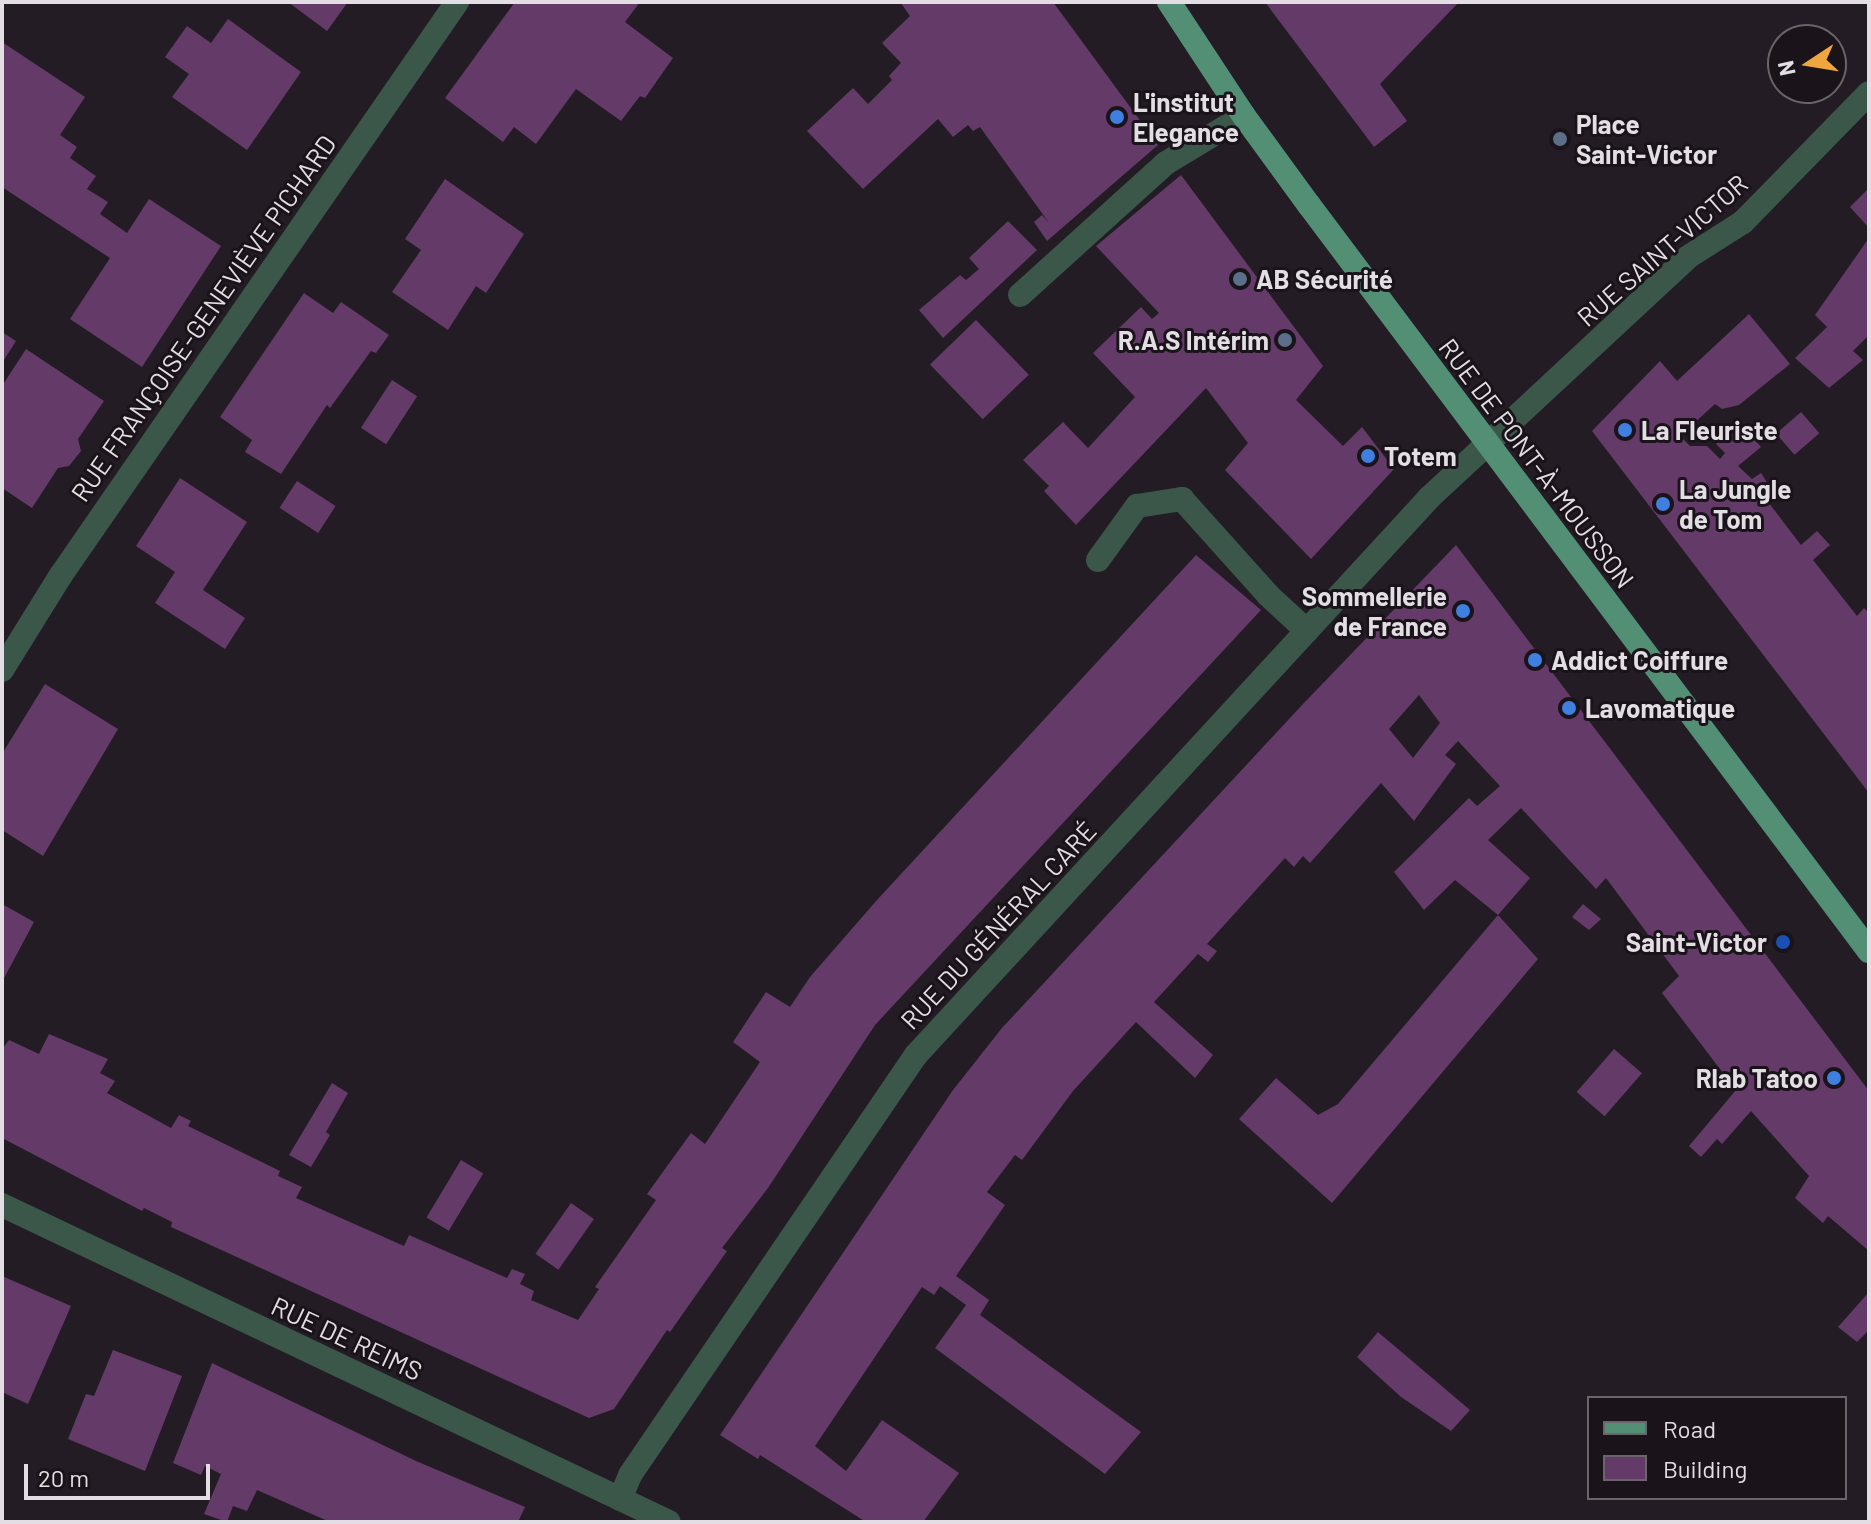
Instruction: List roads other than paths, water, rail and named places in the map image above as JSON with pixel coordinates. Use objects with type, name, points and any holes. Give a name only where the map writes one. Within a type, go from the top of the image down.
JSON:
[{"type":"main road","name":"RUE DE PONT-À-MOUSSON","points":[[1169,2],[1244,116],[1869,951]]},
{"type":"street","name":"RUE FRANÇOISE-GENEVIÈVE PICHARD","points":[[2,670],[61,575],[457,2]]},
{"type":"street","name":"RUE SAINT-VICTOR","points":[[1486,443],[1688,257],[1743,222],[1869,93]]},
{"type":"street","points":[[1020,295],[1166,163],[1244,116]]},
{"type":"street","name":"RUE DU GÉNÉRAL CARÉ","points":[[620,1499],[630,1475],[916,1055],[1430,497],[1486,443]]},
{"type":"street","points":[[1098,560],[1137,506],[1182,499],[1268,595],[1307,631]]},
{"type":"street","name":"RUE DE REIMS","points":[[2,1205],[669,1522]]},
{"type":"place","name":"L'institut Elegance","points":[[1117,117]]},
{"type":"place","name":"Place Saint-Victor","points":[[1560,139]]},
{"type":"place","name":"AB Sécurité","points":[[1240,279]]},
{"type":"place","name":"R.A.S Intérim","points":[[1285,340]]},
{"type":"place","name":"La Fleuriste","points":[[1625,430]]},
{"type":"place","name":"Totem","points":[[1368,456]]},
{"type":"place","name":"La Jungle de Tom","points":[[1663,504]]},
{"type":"place","name":"Sommellerie de France","points":[[1463,611]]},
{"type":"place","name":"Addict Coiffure","points":[[1535,660]]},
{"type":"place","name":"Lavomatique","points":[[1569,708]]},
{"type":"place","name":"Saint-Victor","points":[[1783,942]]},
{"type":"place","name":"Rlab Tatoo","points":[[1834,1078]]}]
